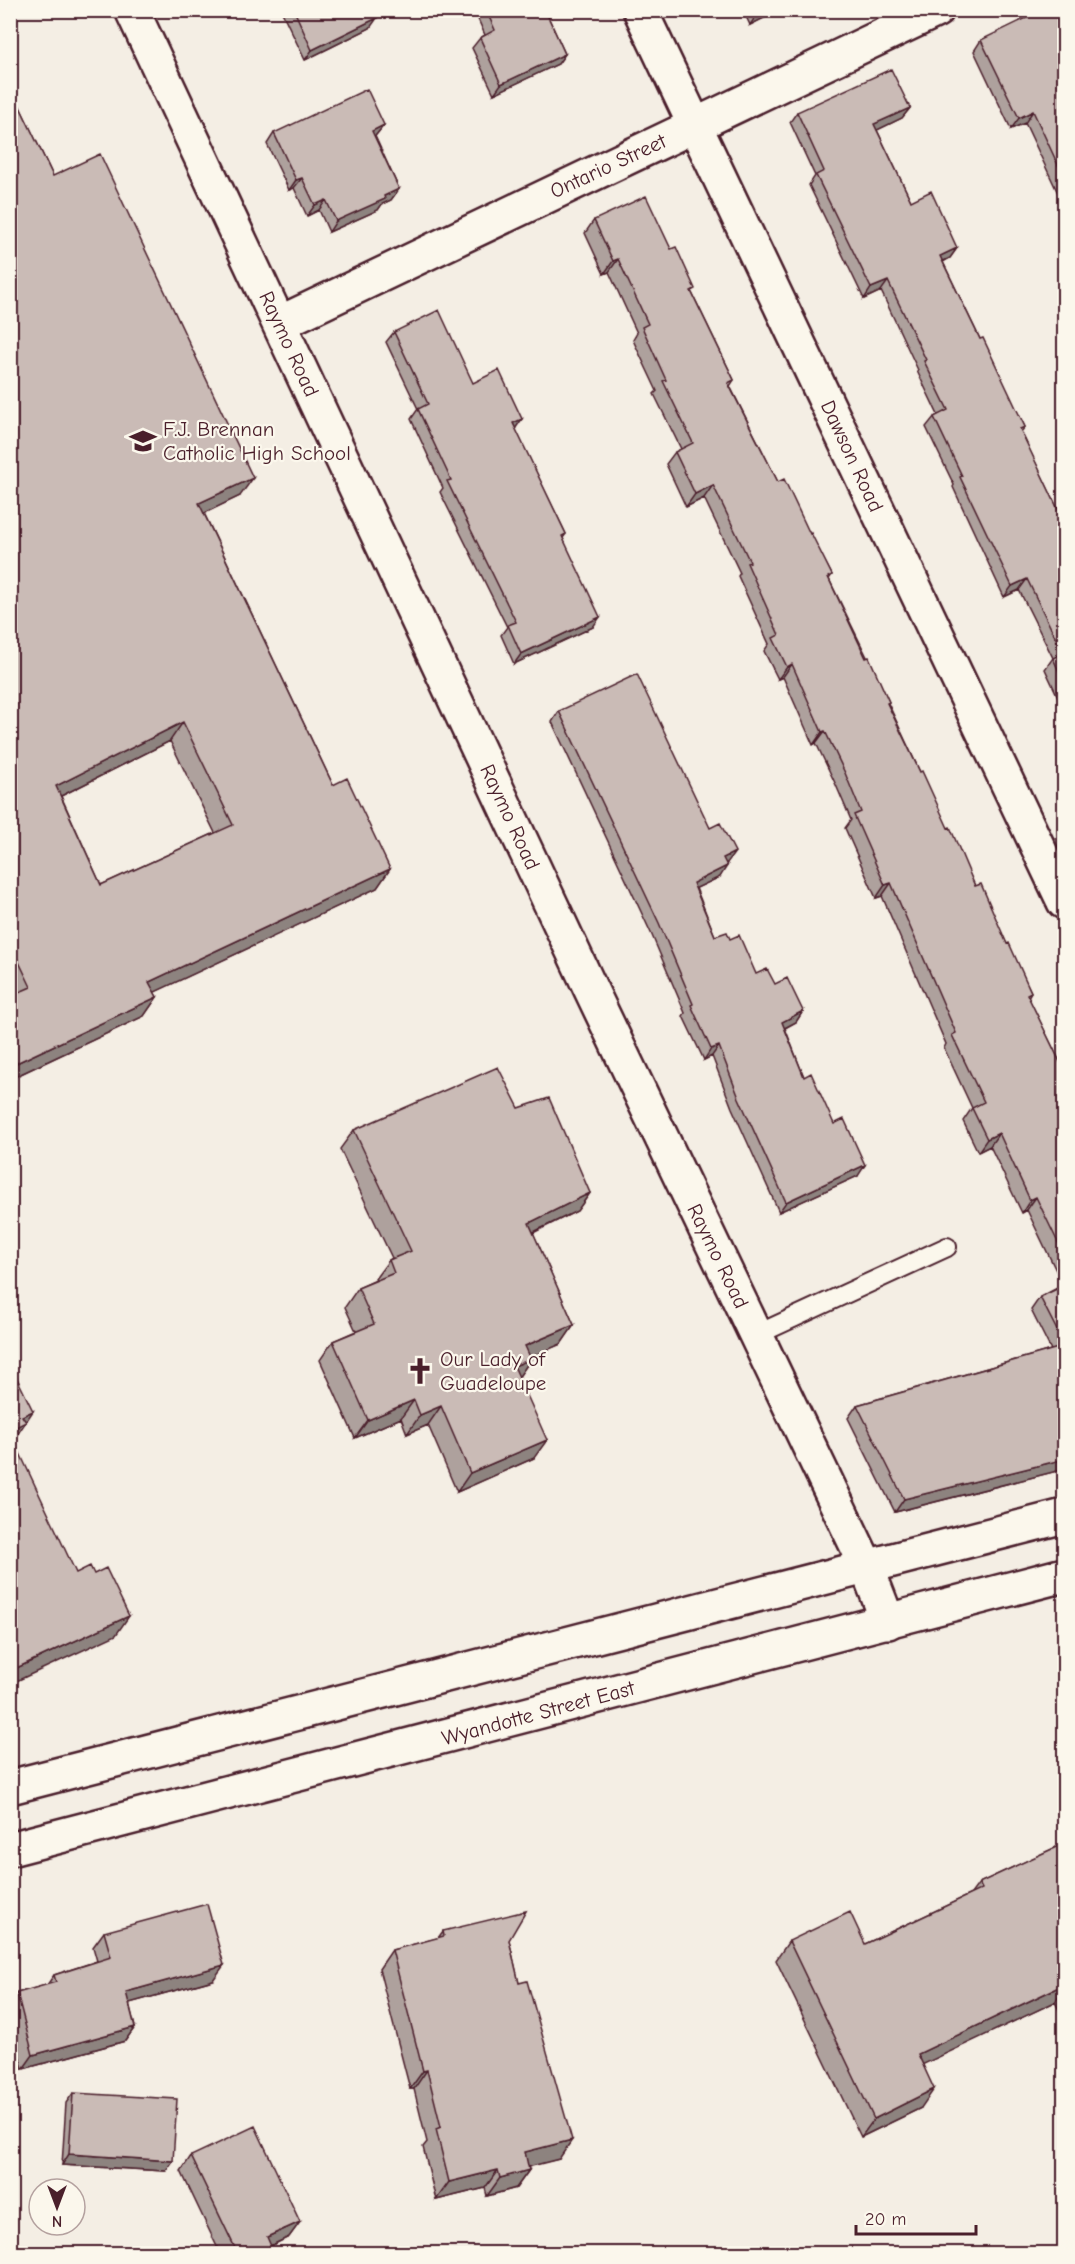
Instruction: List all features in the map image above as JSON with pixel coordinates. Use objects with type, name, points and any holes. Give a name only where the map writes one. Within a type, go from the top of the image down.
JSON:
[{"type":"street","name":"Raymo Road","points":[[132,10],[592,992],[866,1565],[888,1622]]},
{"type":"street","name":"Dawson Road","points":[[640,10],[1065,902]]},
{"type":"street","name":"Ontario Street","points":[[280,323],[937,10]]},
{"type":"street","points":[[10,1787],[1065,1515]]},
{"type":"street","name":"Wyandotte Street East","points":[[10,1850],[1065,1575]]},
{"type":"lane","points":[[756,1335],[946,1247]]},
{"type":"building","points":[[294,10],[374,10],[377,18],[312,50]]},
{"type":"building","points":[[486,10],[545,10],[565,54],[501,84],[480,38],[495,30]]},
{"type":"building","points":[[1043,10],[1065,10],[1065,180],[1033,111],[1019,118],[981,40]]},
{"type":"building","points":[[891,69],[910,108],[874,124],[911,201],[931,191],[957,248],[940,256],[980,339],[983,338],[1025,427],[1020,429],[1065,524],[1065,685],[1053,658],[1063,653],[1027,579],[1012,586],[934,417],[948,410],[924,361],[926,360],[888,281],[871,288],[816,175],[824,171],[797,112]]},
{"type":"building","name":"F.J. Brennan Catholic High School","points":[[10,86],[53,176],[100,154],[253,478],[199,503],[333,785],[347,778],[390,869],[149,982],[157,997],[10,1066],[10,996],[31,987],[10,943]],"holes":[[[183,722],[233,825],[101,885],[56,786]]]},
{"type":"building","points":[[367,89],[384,125],[372,131],[399,189],[384,196],[385,199],[336,221],[326,200],[315,205],[302,178],[296,180],[274,133]]},
{"type":"building","points":[[646,196],[671,249],[676,247],[695,289],[691,291],[734,380],[728,383],[778,482],[784,479],[832,575],[828,577],[866,658],[869,657],[889,702],[887,703],[948,828],[950,827],[975,886],[981,884],[1031,992],[1027,994],[1061,1064],[1065,1065],[1065,1257],[1036,1197],[1030,1200],[999,1133],[987,1139],[972,1108],[984,1102],[952,1035],[956,1033],[891,883],[885,885],[854,815],[861,812],[845,773],[825,731],[822,732],[792,664],[787,667],[773,638],[779,635],[747,563],[750,562],[713,485],[695,494],[675,452],[693,443],[663,381],[666,380],[642,327],[648,324],[618,259],[613,261],[594,220]]},
{"type":"building","points":[[439,310],[473,383],[499,370],[522,419],[513,423],[566,534],[562,536],[600,617],[521,654],[508,625],[516,622],[447,481],[451,480],[418,409],[428,404],[394,332]]},
{"type":"building","points":[[637,674],[710,828],[720,823],[735,852],[723,858],[727,866],[693,883],[715,936],[727,932],[730,939],[739,935],[756,974],[767,969],[775,984],[787,978],[803,1011],[782,1022],[804,1077],[811,1073],[834,1124],[844,1119],[865,1165],[786,1202],[739,1098],[719,1046],[711,1049],[659,923],[559,711]]},
{"type":"building","points":[[498,1067],[519,1108],[549,1098],[590,1193],[529,1223],[574,1325],[525,1346],[531,1359],[514,1366],[547,1440],[470,1473],[441,1406],[420,1415],[414,1400],[368,1420],[333,1341],[374,1324],[358,1288],[394,1273],[389,1260],[411,1251],[354,1130]]},
{"type":"building","points":[[1065,1285],[1065,1346],[1040,1297]]},
{"type":"building","points":[[1065,1346],[1065,1459],[904,1499],[857,1405]]},
{"type":"building","points":[[10,1364],[33,1411],[22,1416],[26,1422],[10,1430]]},
{"type":"building","points":[[10,1432],[76,1573],[90,1566],[94,1574],[106,1568],[129,1616],[10,1671]]},
{"type":"building","points":[[1065,1843],[1065,1984],[918,2054],[934,2089],[874,2119],[789,1941],[850,1912],[865,1944],[982,1889],[979,1883]]},
{"type":"building","points":[[207,1904],[224,1965],[126,1992],[135,2027],[33,2055],[17,1993],[56,1982],[54,1975],[111,1957],[104,1932]]},
{"type":"building","points":[[526,1911],[509,1940],[519,1983],[527,1981],[572,2140],[525,2152],[529,2170],[500,2178],[498,2170],[449,2182],[436,2129],[441,2127],[427,2070],[423,2071],[392,1950],[444,1936],[443,1931]]},
{"type":"building","points":[[73,2093],[177,2099],[173,2161],[69,2154]]},
{"type":"building","points":[[255,2126],[300,2222],[267,2237],[274,2253],[224,2253],[235,2248],[191,2156]]},
{"type":"place","name":"F.J. Brennan Catholic High School","points":[[143,441]]},
{"type":"place","name":"Our Lady of Guadeloupe","points":[[420,1371]]}]
